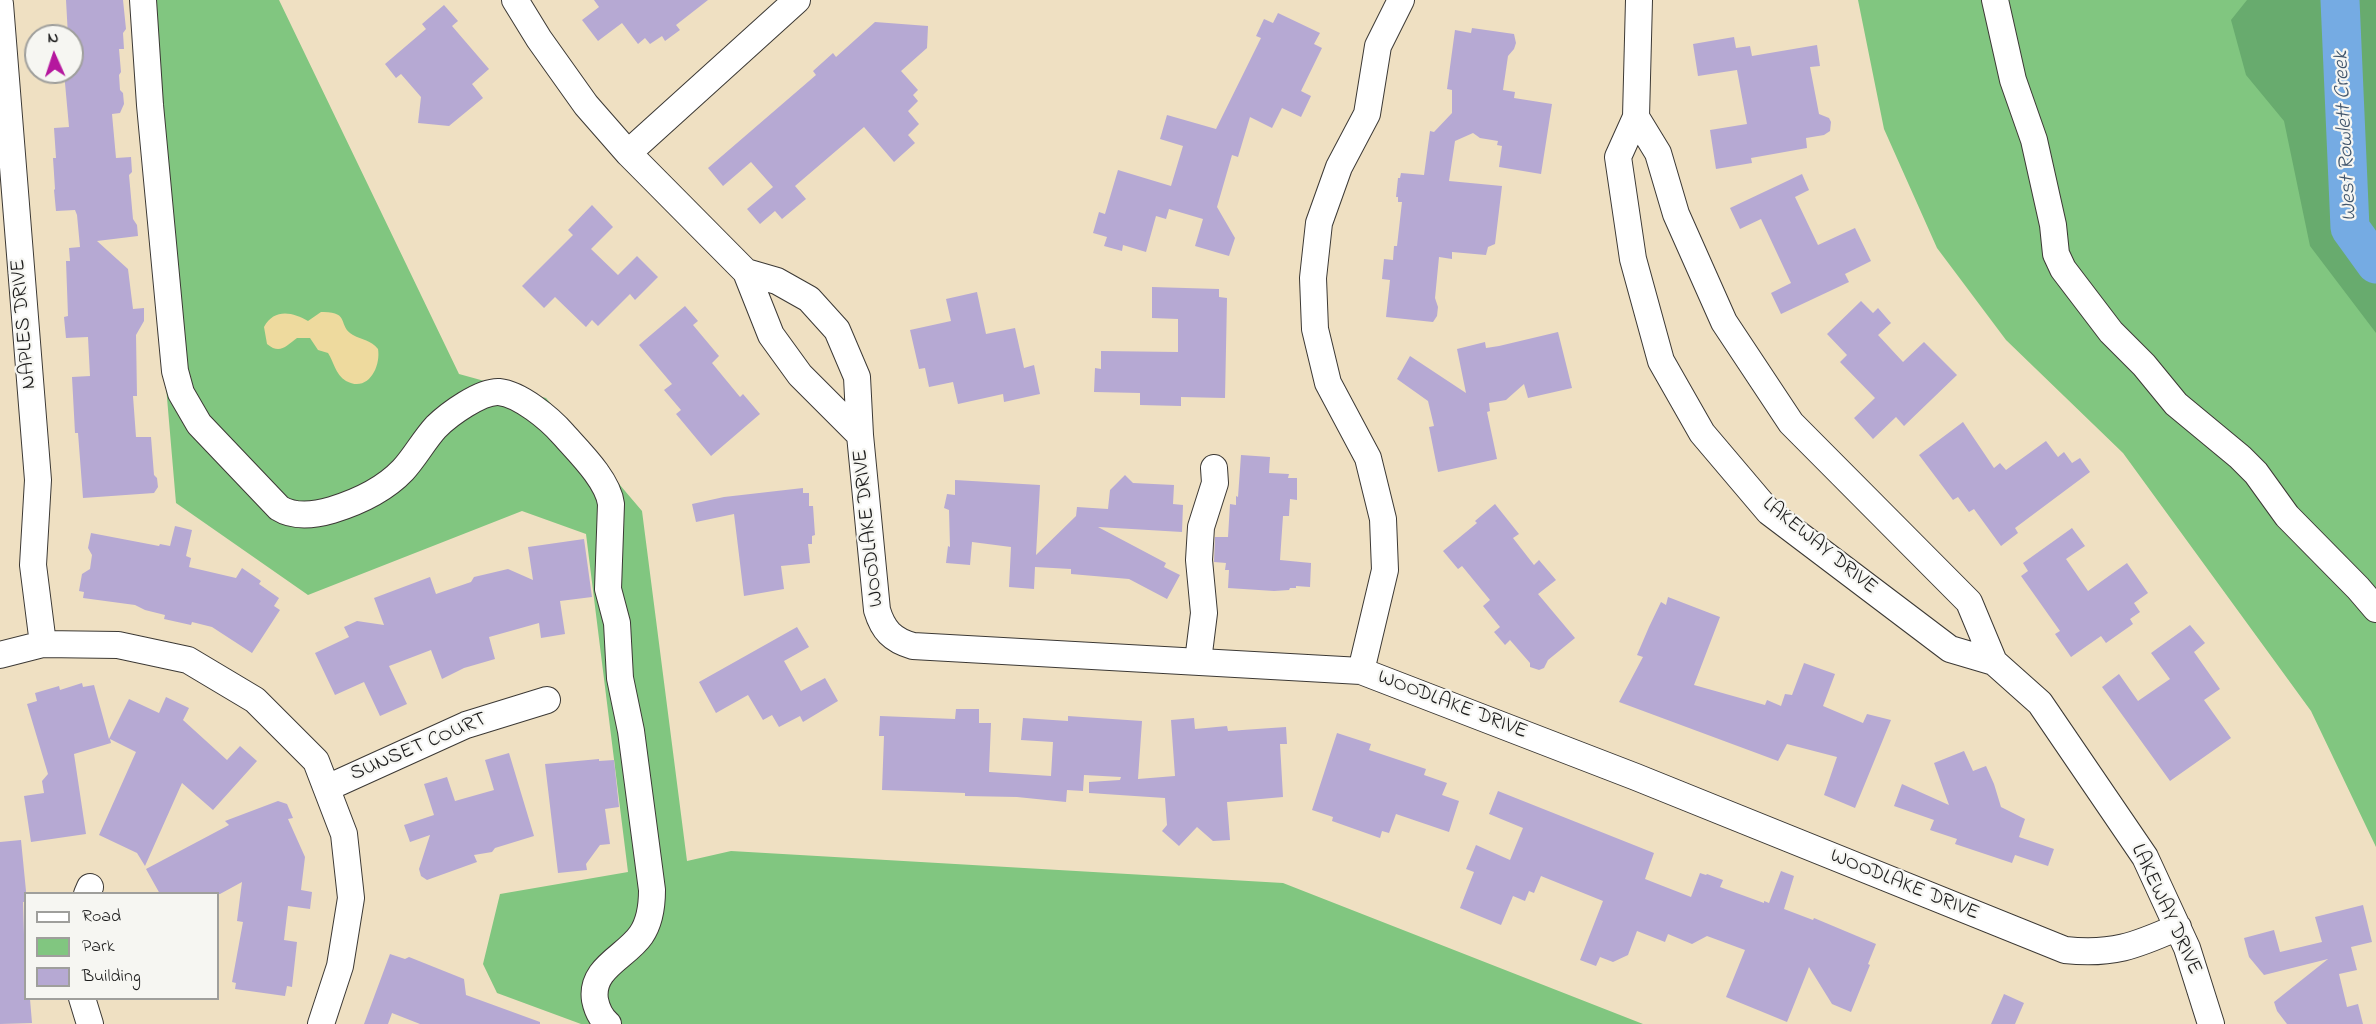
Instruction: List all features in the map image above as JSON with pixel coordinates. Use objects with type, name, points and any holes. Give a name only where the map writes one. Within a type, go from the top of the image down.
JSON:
[{"type":"street","points":[[144,0],[150,105],[175,370],[187,405],[210,436],[279,508],[292,513],[316,514],[344,506],[386,485],[402,470],[437,426],[480,396],[498,392],[515,398],[552,422],[576,448],[609,492],[611,504],[608,589],[617,623],[621,689],[631,730],[652,890],[645,930],[605,969],[596,981],[597,1009],[608,1024]]},
{"type":"street","name":"WOODLAKE DRIVE","points":[[515,0],[539,39],[586,105],[628,153],[746,272],[771,335],[800,375],[860,435]]},
{"type":"street","points":[[628,153],[797,0]]},
{"type":"street","points":[[1361,671],[1384,570],[1383,519],[1368,458],[1328,383],[1315,329],[1313,278],[1319,223],[1339,167],[1367,114],[1378,46],[1401,0]]},
{"type":"street","name":"LAKEWAY DRIVE","points":[[1638,0],[1636,117],[1618,157],[1634,259],[1661,361],[1702,433],[1769,512],[1950,649],[1994,662],[2040,703],[2145,857],[2178,927],[2203,993],[2211,1024]]},
{"type":"street","points":[[1995,0],[2013,80],[2034,140],[2053,225],[2056,254],[2062,269],[2111,332],[2144,365],[2176,404],[2256,473],[2287,516],[2376,609]]},
{"type":"street","name":"NAPLES DRIVE","points":[[0,4],[38,480],[33,565],[43,644]]},
{"type":"street","name":"LAKEWAY DRIVE","points":[[1636,117],[1658,153],[1676,214],[1730,332],[1791,423],[1969,602],[1994,662]]},
{"type":"street","name":"WOODLAKE DRIVE","points":[[746,272],[777,281],[810,299],[837,330],[857,377],[860,435],[877,610],[888,634],[900,642],[913,646],[1361,671],[1636,777],[2065,951],[2091,953],[2119,950],[2178,927]]},
{"type":"street","points":[[1198,661],[1204,613],[1199,560],[1201,527],[1215,483],[1214,468]]},
{"type":"street","points":[[0,655],[43,644],[118,645],[188,660],[255,700],[316,761],[344,834],[351,898],[340,966],[321,1024]]},
{"type":"street","name":"SUNSET COURT","points":[[327,788],[466,724],[547,700]]},
{"type":"street","points":[[82,1000],[90,1024]]},
{"type":"green space","points":[[133,0],[279,0],[459,374],[546,398],[642,511],[687,861],[731,851],[1283,883],[1643,1024],[581,1024],[497,993],[483,964],[500,894],[628,872],[586,534],[522,511],[308,595],[176,503]]},
{"type":"green space","points":[[1858,0],[2376,0],[2376,847],[2311,711],[2123,453],[2006,340],[1937,248],[1884,129]]},
{"type":"green space","points":[[2247,0],[2376,0],[2376,333],[2310,246],[2284,121],[2246,75],[2231,20]]},
{"type":"sand","points":[[321,312],[330,312],[340,316],[348,331],[378,349],[375,370],[367,381],[354,384],[342,378],[328,353],[318,350],[310,338],[297,338],[279,349],[267,344],[264,327],[278,314],[296,315],[308,321]]},
{"type":"building","points":[[66,0],[123,0],[126,29],[123,33],[124,49],[119,49],[121,72],[119,75],[124,104],[120,113],[112,114],[116,158],[131,157],[132,172],[129,175],[133,219],[137,225],[138,236],[97,241],[128,269],[133,309],[144,308],[144,321],[136,335],[137,396],[133,396],[136,437],[151,437],[154,475],[157,478],[158,487],[154,493],[83,498],[78,433],[75,433],[72,377],[90,376],[88,337],[66,338],[64,317],[68,316],[66,261],[70,261],[69,248],[80,247],[77,215],[75,210],[56,211],[54,190],[53,158],[56,158],[54,128],[69,127],[65,84],[84,84],[84,24],[67,24]]},
{"type":"building","points":[[594,0],[708,0],[676,25],[680,30],[665,41],[662,36],[650,44],[645,38],[638,44],[622,23],[598,41],[582,20],[599,7]]},
{"type":"building","points":[[444,5],[458,21],[452,26],[489,69],[472,84],[483,98],[449,126],[418,123],[421,97],[401,74],[396,78],[385,64],[426,29],[422,24]]},
{"type":"building","points":[[1278,13],[1320,33],[1314,44],[1322,48],[1301,91],[1311,96],[1301,117],[1282,108],[1272,128],[1250,117],[1238,157],[1232,155],[1217,207],[1235,238],[1229,256],[1195,246],[1203,219],[1169,209],[1166,219],[1156,216],[1146,252],[1123,245],[1122,251],[1104,246],[1107,237],[1093,233],[1099,212],[1105,214],[1118,170],[1171,186],[1183,146],[1160,139],[1167,115],[1216,129],[1261,38],[1256,36],[1264,19],[1273,23]]},
{"type":"building","points":[[875,22],[928,26],[927,48],[901,71],[918,90],[913,95],[918,101],[908,111],[919,124],[908,135],[915,143],[894,162],[864,127],[795,186],[806,199],[782,219],[775,211],[760,224],[747,209],[773,187],[751,162],[723,186],[708,168],[816,75],[813,71],[833,53],[836,57]]},
{"type":"building","points":[[1472,28],[1514,34],[1516,43],[1508,56],[1503,90],[1515,92],[1514,98],[1552,104],[1541,174],[1499,167],[1502,146],[1497,145],[1498,141],[1480,138],[1473,133],[1455,141],[1449,181],[1502,186],[1495,244],[1488,247],[1486,255],[1452,252],[1452,259],[1439,257],[1435,298],[1438,307],[1437,316],[1433,322],[1386,317],[1390,280],[1382,279],[1384,259],[1393,260],[1394,246],[1397,246],[1402,202],[1398,202],[1398,197],[1396,197],[1398,178],[1401,173],[1424,175],[1430,131],[1434,132],[1452,113],[1452,90],[1447,89],[1455,30],[1471,33]]},
{"type":"building","points":[[1734,37],[1736,48],[1750,46],[1752,56],[1817,45],[1820,66],[1810,67],[1819,114],[1829,118],[1830,131],[1824,135],[1806,138],[1807,148],[1751,158],[1752,163],[1716,169],[1710,130],[1747,124],[1737,70],[1698,76],[1693,44]]},
{"type":"building","points":[[1802,174],[1809,190],[1795,197],[1818,245],[1855,228],[1871,261],[1845,274],[1849,282],[1781,314],[1771,293],[1791,283],[1761,219],[1740,229],[1730,208]]},
{"type":"building","points":[[592,205],[613,227],[591,249],[618,275],[637,256],[658,277],[635,300],[630,294],[598,326],[592,320],[586,327],[555,297],[544,308],[522,286],[573,235],[568,230]]},
{"type":"building","points":[[1152,287],[1219,289],[1219,297],[1227,298],[1225,398],[1181,397],[1181,406],[1140,405],[1140,393],[1094,392],[1095,368],[1101,369],[1101,351],[1178,352],[1178,319],[1152,318]]},
{"type":"building","points":[[977,292],[986,334],[1015,328],[1024,368],[1034,365],[1040,394],[1004,402],[1003,394],[958,404],[953,382],[929,387],[925,368],[919,369],[910,330],[951,321],[946,299]]},
{"type":"building","points":[[1861,301],[1873,313],[1878,308],[1891,323],[1878,335],[1903,362],[1924,342],[1957,375],[1904,426],[1896,417],[1873,439],[1854,418],[1875,398],[1840,362],[1847,355],[1827,334]]},
{"type":"building","points":[[685,306],[698,321],[693,325],[719,356],[712,363],[740,397],[743,394],[760,414],[711,456],[676,414],[681,410],[664,390],[672,384],[639,345]]},
{"type":"building","points":[[1558,332],[1572,388],[1528,398],[1524,384],[1506,400],[1489,403],[1490,411],[1487,412],[1497,459],[1438,472],[1429,427],[1434,426],[1428,401],[1397,379],[1410,356],[1466,393],[1457,349],[1485,342],[1486,348],[1499,346]]},
{"type":"building","points":[[1963,422],[1994,468],[2000,463],[2006,470],[2046,441],[2058,457],[2064,452],[2072,463],[2080,458],[2090,472],[2015,528],[2018,533],[2001,546],[1974,509],[1969,512],[1958,497],[1953,500],[1919,455]]},
{"type":"building","points":[[1241,455],[1270,457],[1269,473],[1289,474],[1288,478],[1297,478],[1297,500],[1290,499],[1289,516],[1283,516],[1280,560],[1311,563],[1310,587],[1296,586],[1289,590],[1274,591],[1228,588],[1229,570],[1225,570],[1226,563],[1214,562],[1215,537],[1228,537],[1230,504],[1236,505],[1236,496],[1238,497]]},
{"type":"building","points":[[1125,475],[1133,483],[1174,485],[1173,504],[1183,505],[1182,532],[1098,527],[1166,563],[1164,567],[1180,575],[1167,599],[1129,579],[1071,574],[1071,569],[1035,567],[1034,589],[1009,587],[1011,547],[972,542],[970,565],[946,563],[948,546],[950,547],[949,510],[944,508],[947,494],[955,495],[955,480],[1040,485],[1036,555],[1076,516],[1077,507],[1108,509],[1110,490]]},
{"type":"building","points":[[803,488],[803,493],[809,493],[809,506],[813,506],[815,535],[812,536],[812,544],[808,544],[810,563],[781,566],[784,589],[744,596],[734,514],[696,522],[692,504],[724,497]]},
{"type":"building","points":[[1495,504],[1519,534],[1513,538],[1534,565],[1539,560],[1556,580],[1538,594],[1575,638],[1548,660],[1544,668],[1539,670],[1530,667],[1530,663],[1510,640],[1505,645],[1494,632],[1500,627],[1483,606],[1490,600],[1462,566],[1458,569],[1443,551],[1477,523],[1475,521]]},
{"type":"building","points":[[175,526],[192,530],[186,556],[191,558],[189,567],[236,578],[242,568],[261,581],[259,584],[279,598],[274,606],[280,610],[252,653],[212,627],[164,619],[165,615],[135,605],[83,598],[84,592],[79,591],[82,574],[90,569],[92,555],[88,548],[91,533],[170,546]]},
{"type":"building","points":[[2072,528],[2085,546],[2066,559],[2088,591],[2127,563],[2148,593],[2134,603],[2140,612],[2130,619],[2133,624],[2106,643],[2101,636],[2071,657],[2055,634],[2060,631],[2021,576],[2028,571],[2023,563]]},
{"type":"building","points":[[584,539],[592,597],[560,601],[565,634],[541,638],[539,623],[489,637],[495,659],[464,668],[442,679],[431,650],[389,666],[407,704],[380,716],[364,682],[335,695],[315,653],[349,637],[344,627],[357,621],[384,625],[374,598],[430,577],[436,594],[471,582],[474,577],[508,569],[533,580],[528,547]]},
{"type":"building","points":[[1668,597],[1720,617],[1694,685],[1765,705],[1767,700],[1781,706],[1785,694],[1792,695],[1804,663],[1835,674],[1823,706],[1863,723],[1867,714],[1891,720],[1855,808],[1824,795],[1837,757],[1787,744],[1778,761],[1619,702],[1643,657],[1637,655],[1649,627],[1661,602],[1666,605]]},
{"type":"building","points":[[2190,625],[2205,643],[2194,652],[2220,689],[2204,700],[2231,738],[2170,781],[2102,687],[2119,674],[2138,701],[2170,679],[2151,653]]},
{"type":"building","points":[[797,627],[809,647],[784,661],[801,691],[825,678],[838,701],[803,722],[800,716],[779,727],[772,715],[763,720],[748,695],[716,713],[699,682]]},
{"type":"building","points":[[82,683],[83,687],[94,685],[109,739],[129,699],[159,713],[166,697],[189,708],[183,720],[227,760],[240,746],[257,761],[213,810],[182,783],[145,866],[137,853],[99,835],[136,752],[110,739],[111,743],[74,754],[86,834],[31,842],[24,796],[44,793],[42,781],[48,774],[27,704],[37,701],[35,693],[59,686],[60,690]]},
{"type":"building","points":[[956,709],[979,709],[979,723],[991,723],[989,772],[1051,776],[1053,742],[1021,740],[1023,718],[1068,721],[1068,716],[1142,721],[1138,779],[1175,776],[1171,720],[1194,718],[1195,729],[1227,726],[1228,731],[1286,727],[1287,744],[1280,744],[1283,797],[1227,802],[1230,840],[1213,841],[1197,827],[1179,846],[1162,831],[1167,825],[1165,798],[1089,793],[1089,782],[1120,780],[1121,777],[1084,775],[1083,791],[1067,790],[1066,802],[1017,797],[965,796],[965,793],[882,790],[884,736],[879,736],[880,716],[955,719]]},
{"type":"building","points":[[1337,733],[1371,744],[1369,750],[1426,769],[1424,775],[1447,783],[1442,795],[1459,801],[1449,832],[1396,814],[1389,833],[1382,831],[1380,838],[1332,821],[1333,817],[1312,810]]},
{"type":"building","points":[[1964,751],[1973,771],[1986,766],[2001,807],[2025,819],[2019,837],[2054,849],[2048,866],[2015,855],[2012,863],[1955,844],[1957,839],[1930,830],[1934,820],[1894,806],[1902,784],[1949,805],[1934,763]]},
{"type":"building","points":[[509,753],[534,836],[495,848],[492,852],[474,855],[477,862],[427,880],[421,876],[419,869],[430,835],[410,842],[404,825],[434,815],[424,784],[447,777],[455,801],[494,790],[485,760]]},
{"type":"building","points":[[599,759],[599,761],[614,760],[619,807],[605,809],[610,844],[600,845],[586,864],[587,870],[558,873],[545,764]]},
{"type":"building","points":[[1498,791],[1654,853],[1645,879],[1691,897],[1700,873],[1723,880],[1720,887],[1764,903],[1764,901],[1769,903],[1781,871],[1794,876],[1784,909],[1813,920],[1814,918],[1876,944],[1851,1012],[1832,1004],[1809,967],[1787,1022],[1726,997],[1745,950],[1707,936],[1692,944],[1668,934],[1665,942],[1637,931],[1628,955],[1613,962],[1600,957],[1596,966],[1580,960],[1603,901],[1541,876],[1534,893],[1529,891],[1525,901],[1513,896],[1501,925],[1460,908],[1474,872],[1466,869],[1476,845],[1510,860],[1523,828],[1489,814]]},
{"type":"building","points":[[278,801],[287,804],[293,818],[288,819],[305,857],[301,890],[312,892],[310,909],[288,906],[284,940],[297,942],[292,987],[287,986],[285,996],[235,989],[236,983],[232,982],[243,922],[237,921],[242,882],[220,894],[219,892],[159,892],[146,869],[229,825],[225,821]]},
{"type":"building","points":[[21,840],[26,891],[23,902],[24,1000],[30,1000],[32,1023],[0,1024],[0,842]]},
{"type":"building","points":[[2363,905],[2372,942],[2351,947],[2357,970],[2339,974],[2347,1007],[2358,1004],[2363,1024],[2287,1024],[2277,1011],[2274,1002],[2328,959],[2264,975],[2249,957],[2244,938],[2274,930],[2280,952],[2322,942],[2315,917]]},
{"type":"building","points":[[390,954],[405,959],[409,957],[464,979],[466,995],[540,1022],[540,1024],[420,1024],[392,1013],[388,1024],[364,1024]]},
{"type":"building","points":[[2004,994],[2024,1003],[2015,1024],[1991,1024]]},
{"type":"waterway","name":"West Rowlett Creek","points":[[2340,0],[2350,228],[2376,264]]}]
